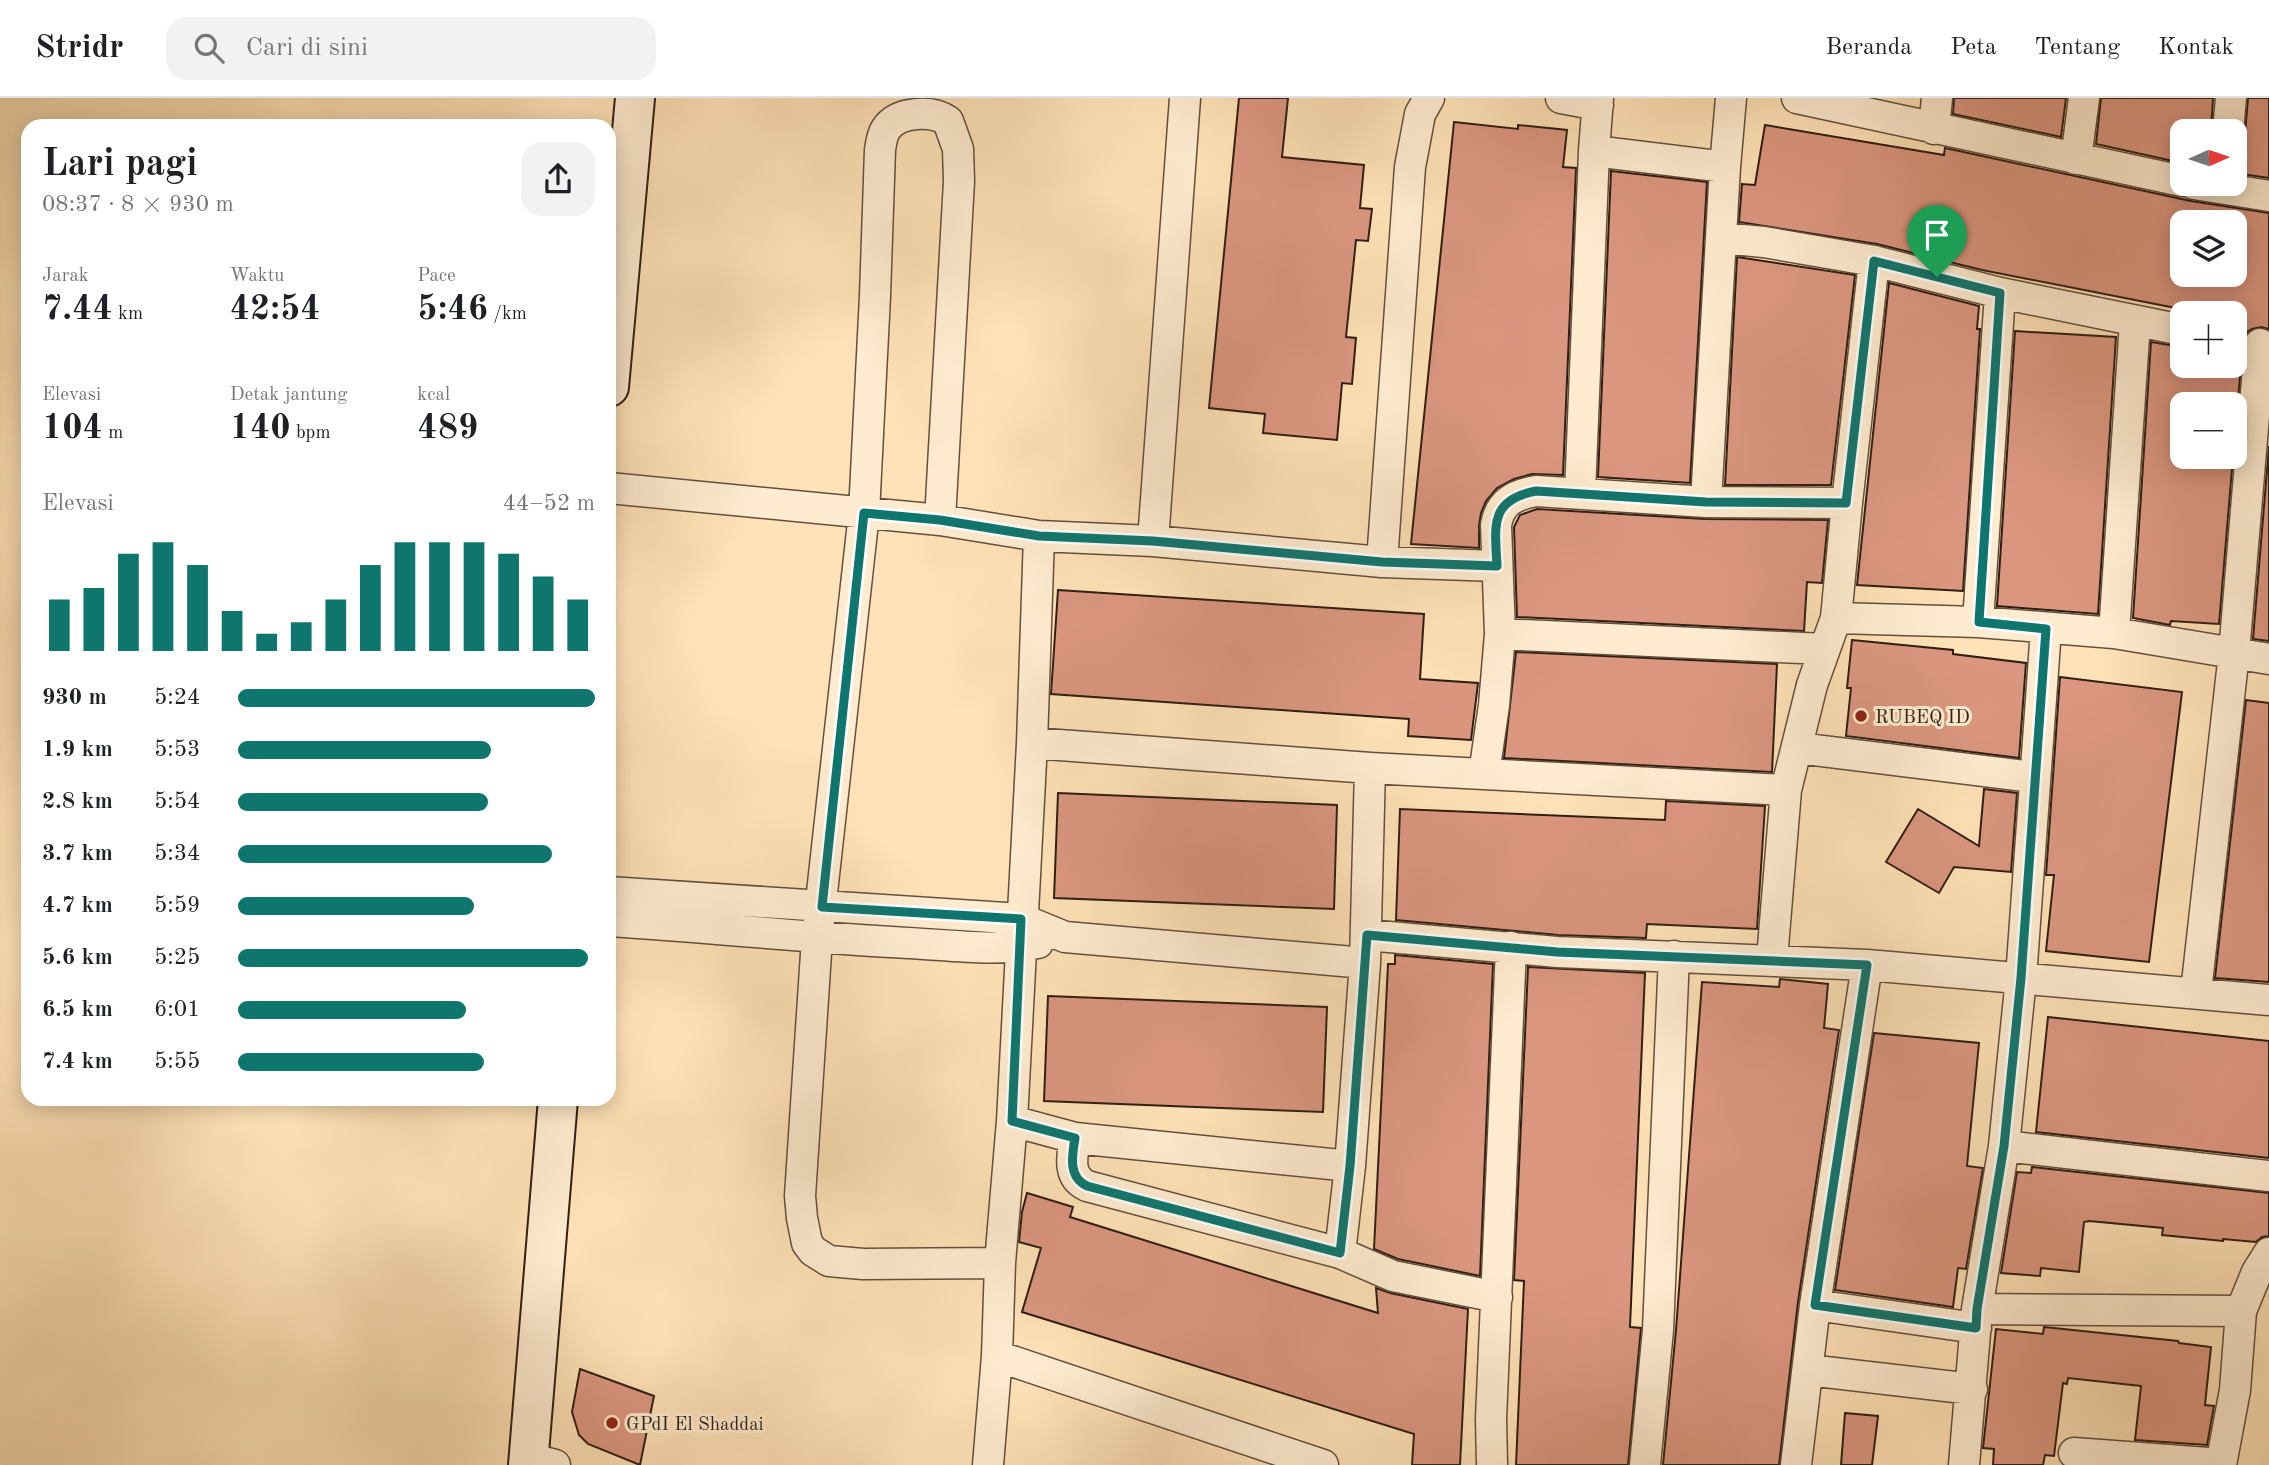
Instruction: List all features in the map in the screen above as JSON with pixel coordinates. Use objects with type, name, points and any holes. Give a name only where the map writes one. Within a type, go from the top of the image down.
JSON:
[{"type":"street","points":[[616,309],[635,98]]},
{"type":"street","points":[[1153,541],[1185,98]]},
{"type":"street","points":[[1561,98],[1598,101],[1580,493]]},
{"type":"street","points":[[1706,502],[1731,98]]},
{"type":"street","points":[[1797,98],[2170,179]]},
{"type":"street","points":[[1934,129],[1937,98]]},
{"type":"street","points":[[2076,159],[2084,98]]},
{"type":"street","points":[[2229,119],[2231,98]]},
{"type":"street","points":[[1382,562],[1410,167],[1423,100]]},
{"type":"street","points":[[940,520],[959,181],[958,149],[948,121],[934,115],[912,115],[897,118],[887,127],[880,150],[864,513],[817,938],[800,1196],[807,1243],[813,1251],[829,1261],[863,1264],[1000,1263]]},
{"type":"street","points":[[1594,151],[1725,167]]},
{"type":"street","points":[[2247,192],[2269,196]]},
{"type":"street","points":[[1721,238],[1764,242],[1874,261],[2000,293],[2170,328]]},
{"type":"street","points":[[1772,960],[1786,790],[1812,685],[1836,618],[1846,503],[1874,261]]},
{"type":"street","points":[[1979,622],[2000,293]]},
{"type":"street","points":[[2114,633],[2135,322]]},
{"type":"street","points":[[2196,992],[2234,653],[2255,344]]},
{"type":"street","points":[[616,489],[940,520],[1039,536],[1153,541],[1382,562],[1497,566]]},
{"type":"street","points":[[1484,774],[1494,705],[1500,634],[1498,516],[1507,501],[1536,491],[1706,502],[1846,503]]},
{"type":"street","points":[[988,1465],[998,1356],[1000,1263],[1012,1121],[1032,743],[1039,536]]},
{"type":"street","points":[[1836,618],[1979,622],[2114,633],[2269,659]]},
{"type":"street","points":[[1964,1465],[1976,1319],[2004,1146],[2021,978],[2046,629]]},
{"type":"street","points":[[1500,634],[1824,649]]},
{"type":"street","points":[[1032,743],[1370,768],[1786,790]]},
{"type":"street","points":[[1798,748],[2034,777]]},
{"type":"street","points":[[1340,1253],[1350,1166],[1366,949],[1370,768]]},
{"type":"street","points":[[616,895],[653,910],[817,938],[1021,933]]},
{"type":"street","points":[[616,919],[653,910],[822,907],[1065,937],[1366,949],[1511,947],[1557,952],[1772,960],[1867,965],[2269,1000]]},
{"type":"street","points":[[1492,1465],[1491,1419],[1511,947]]},
{"type":"street","points":[[1644,1465],[1658,1330],[1674,956]]},
{"type":"street","points":[[1796,1465],[1815,1305],[1867,965]]},
{"type":"street","points":[[537,1462],[558,1106]]},
{"type":"street","points":[[1012,1121],[1075,1138],[1350,1166]]},
{"type":"street","points":[[1075,1138],[1071,1159],[1074,1175],[1080,1183],[1087,1186],[1340,1253],[1393,1276],[1497,1297]]},
{"type":"street","points":[[2004,1146],[2269,1176]]},
{"type":"street","points":[[2074,1453],[2221,1464],[2235,1390],[2241,1311],[2257,1272],[2269,1254]]},
{"type":"street","points":[[1815,1305],[1976,1319],[2241,1311]]},
{"type":"street","points":[[998,1356],[1323,1465]]},
{"type":"street","points":[[1808,1370],[1972,1389]]},
{"type":"building","points":[[1239,98],[1288,98],[1282,157],[1364,165],[1360,208],[1372,209],[1368,241],[1356,240],[1346,337],[1356,338],[1352,384],[1342,383],[1337,440],[1263,433],[1265,414],[1209,408]]},
{"type":"building","points":[[1954,98],[2066,98],[2061,137],[1953,114]]},
{"type":"building","points":[[2101,98],[2213,98],[2212,119],[2170,119],[2170,160],[2096,144]]},
{"type":"building","points":[[2248,98],[2269,98],[2269,178],[2247,175]]},
{"type":"building","points":[[1454,122],[1518,129],[1518,125],[1567,130],[1563,167],[1576,168],[1563,475],[1532,474],[1497,488],[1486,501],[1481,513],[1479,548],[1411,544]]},
{"type":"building","points":[[1765,125],[1944,155],[1945,148],[2191,201],[2269,213],[2269,329],[2261,327],[2247,332],[2247,301],[2170,301],[2170,307],[1982,270],[1877,244],[1739,222],[1742,184],[1755,185]]},
{"type":"building","points":[[1611,171],[1707,182],[1690,483],[1598,477]]},
{"type":"building","points":[[1737,257],[1855,275],[1831,485],[1725,485]]},
{"type":"building","points":[[1889,283],[1979,306],[1977,329],[1980,329],[1963,591],[1857,585]]},
{"type":"building","points":[[2015,331],[2116,337],[2098,614],[1997,606]]},
{"type":"building","points":[[2151,342],[2170,345],[2170,378],[2240,378],[2239,392],[2170,392],[2170,469],[2232,469],[2219,624],[2171,621],[2170,625],[2133,618]]},
{"type":"building","points":[[2269,446],[2269,641],[2253,639]]},
{"type":"building","points":[[1537,509],[1705,519],[1828,520],[1822,583],[1807,582],[1804,631],[1517,617],[1514,527],[1520,515]]},
{"type":"building","points":[[1058,590],[1424,614],[1420,679],[1478,683],[1471,740],[1408,736],[1409,719],[1051,694]]},
{"type":"building","points":[[1852,640],[1953,650],[1953,654],[2026,663],[2019,758],[1846,736]]},
{"type":"building","points":[[1516,652],[1777,664],[1772,772],[1504,758]]},
{"type":"building","points":[[2060,677],[2182,692],[2149,962],[2046,951],[2054,875],[2046,875]]},
{"type":"building","points":[[2246,700],[2269,703],[2269,982],[2215,978]]},
{"type":"building","points":[[1984,789],[2017,793],[2011,872],[1954,867],[1939,893],[1886,862],[1918,809],[1979,846]]},
{"type":"building","points":[[1058,793],[1337,805],[1334,909],[1054,898]]},
{"type":"building","points":[[1666,801],[1765,806],[1757,929],[1647,924],[1646,938],[1558,935],[1396,920],[1400,809],[1665,820]]},
{"type":"building","points":[[1395,955],[1493,964],[1480,1276],[1398,1259],[1374,1249],[1388,964],[1395,964]]},
{"type":"building","points":[[1528,967],[1645,973],[1630,1327],[1641,1328],[1628,1465],[1516,1465],[1524,1281],[1514,1280]]},
{"type":"building","points":[[1780,979],[1828,984],[1824,1028],[1839,1030],[1798,1302],[1779,1465],[1663,1465],[1702,982],[1779,987]]},
{"type":"building","points":[[1048,996],[1327,1007],[1323,1112],[1044,1101]]},
{"type":"building","points":[[2048,1017],[2269,1041],[2269,1158],[2036,1132]]},
{"type":"building","points":[[1874,1033],[1979,1043],[1967,1166],[1983,1168],[1966,1269],[1958,1268],[1953,1307],[1835,1290]]},
{"type":"building","points":[[2032,1167],[2269,1193],[2269,1236],[2256,1242],[2223,1241],[2162,1235],[2163,1228],[2089,1221],[2084,1222],[2079,1272],[2041,1268],[2040,1276],[2001,1273],[2017,1172],[2031,1173]]},
{"type":"building","points":[[1027,1193],[1073,1207],[1070,1217],[1378,1313],[1376,1288],[1468,1309],[1460,1465],[1412,1465],[1414,1434],[1022,1312],[1041,1248],[1019,1242]]},
{"type":"building","points":[[2044,1327],[2211,1347],[2205,1405],[2214,1406],[2207,1445],[2135,1440],[2141,1386],[2068,1378],[2067,1384],[2063,1383],[2054,1456],[2045,1455],[2043,1465],[1993,1465],[1994,1449],[1983,1448],[1996,1329],[2043,1334]]},
{"type":"building","name":"GPdI El Shaddai","points":[[580,1369],[654,1396],[640,1465],[588,1444],[579,1435],[572,1412]]},
{"type":"building","points":[[1845,1413],[1878,1416],[1872,1465],[1841,1465]]},
{"type":"place","name":"RUBEQ ID","points":[[1861,716]]},
{"type":"place","name":"GPdI El Shaddai","points":[[612,1423]]},
{"type":"route","points":[[1874,261],[1937,277],[2000,293],[1979,622],[2046,629],[2021,978],[2004,1146],[1976,1328],[1815,1305],[1867,965],[1557,952],[1367,935],[1350,1166],[1340,1253],[1087,1186],[1080,1183],[1074,1175],[1071,1159],[1075,1138],[1012,1121],[1021,919],[822,907],[864,513],[940,520],[1039,536],[1153,541],[1382,562],[1497,566],[1496,525],[1501,508],[1514,497],[1536,491],[1706,502],[1846,503],[1874,261]]}]
